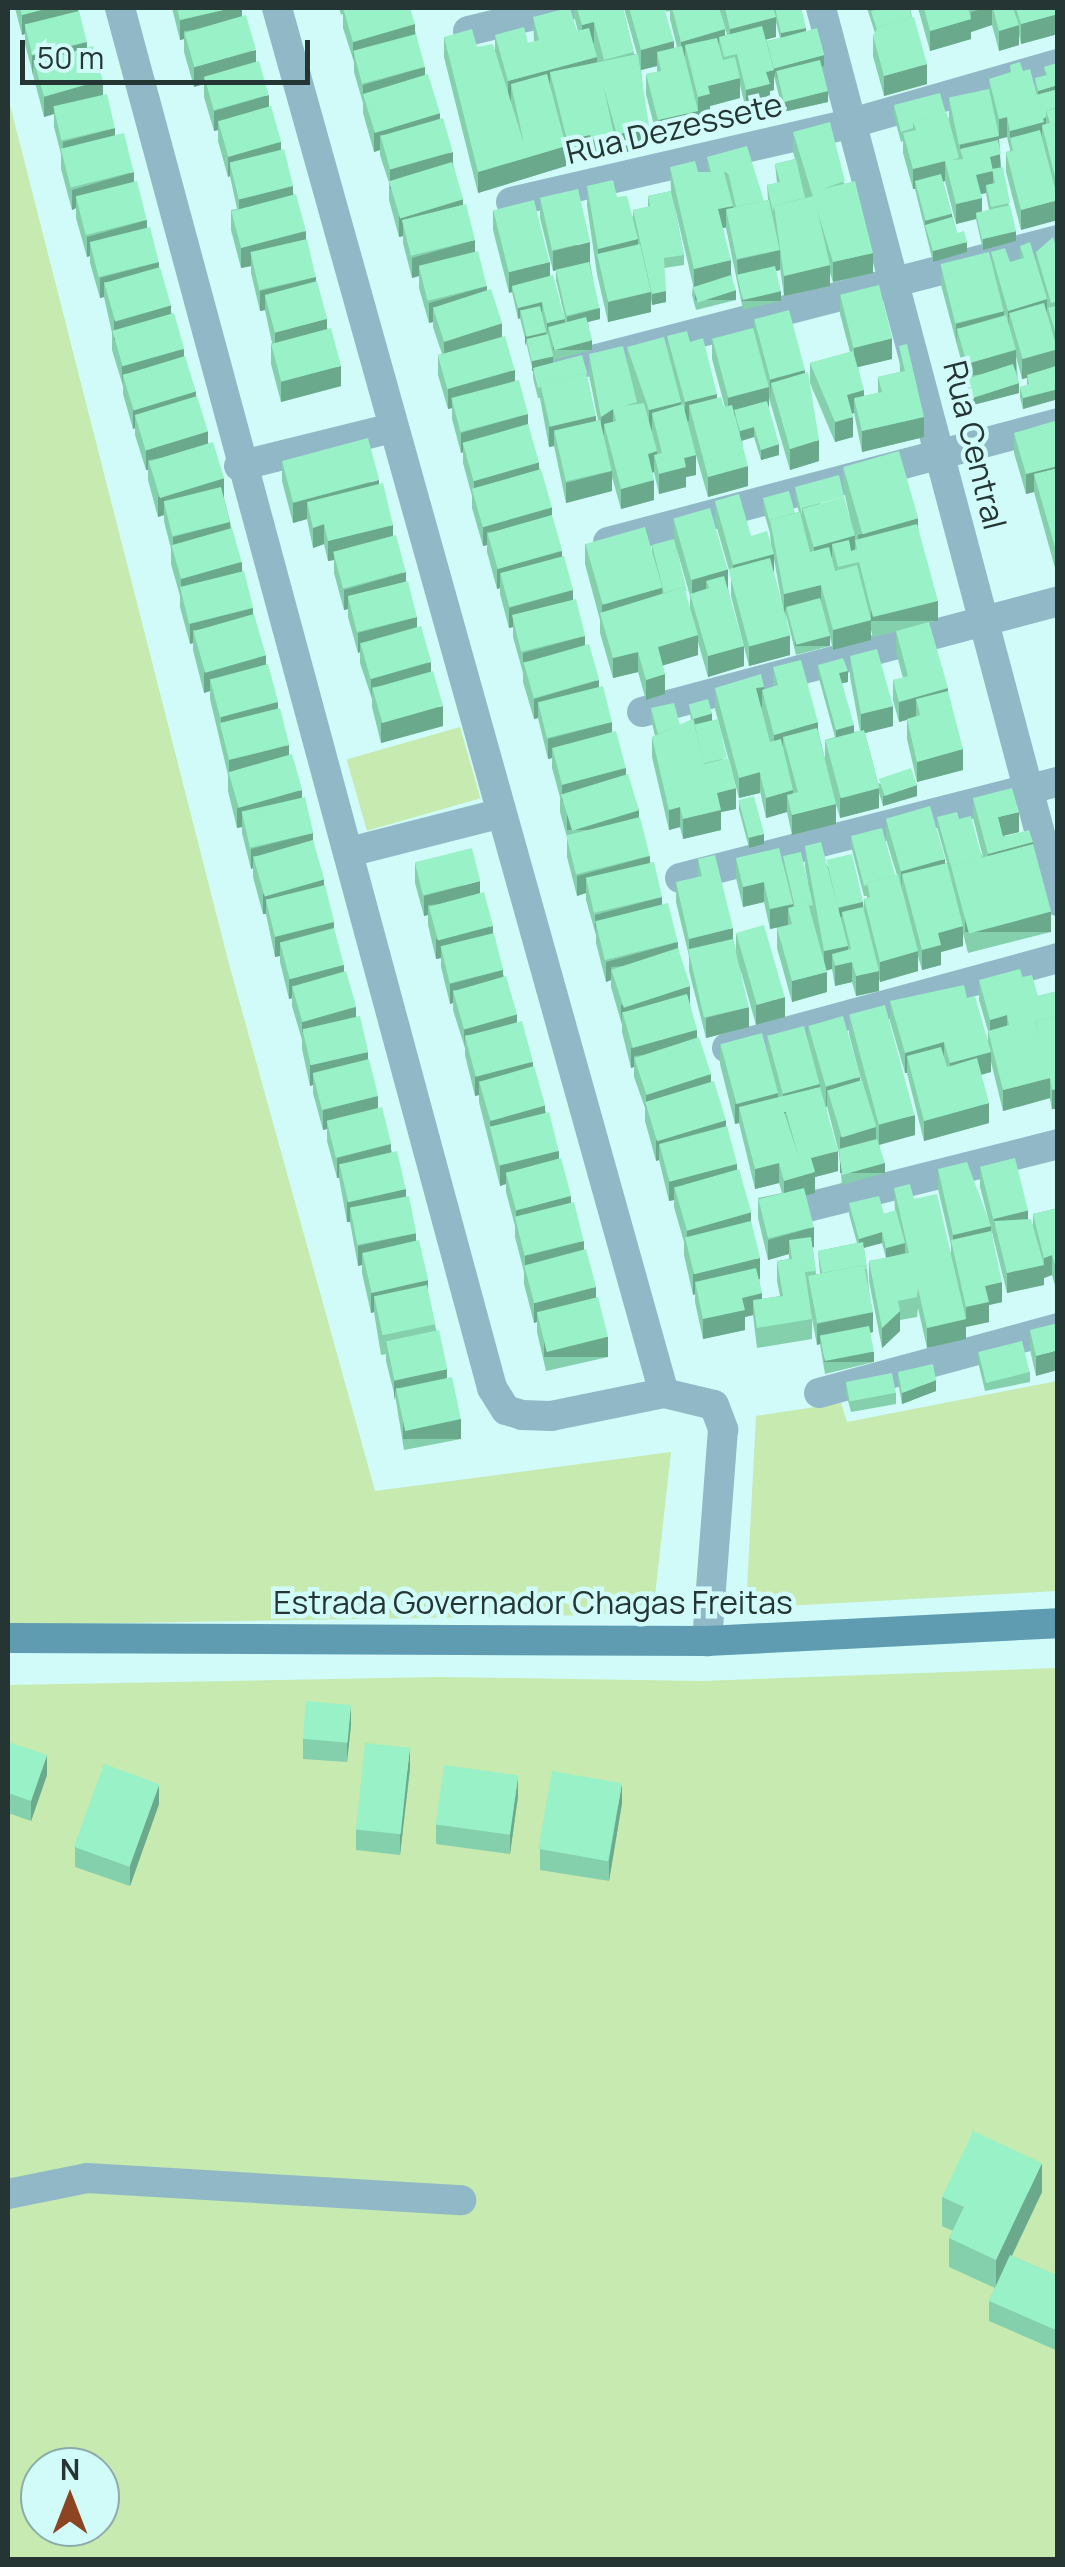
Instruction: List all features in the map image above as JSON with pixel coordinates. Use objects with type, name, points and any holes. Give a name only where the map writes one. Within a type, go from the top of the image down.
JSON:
[{"type":"main road","name":"Estrada Governador Chagas Freitas","points":[[8,1638],[707,1641],[1058,1623]]},
{"type":"street","points":[[120,8],[239,466],[498,1402],[514,1413],[551,1416],[664,1392],[708,1400],[723,1428],[707,1641]]},
{"type":"street","points":[[277,8],[498,814],[664,1392]]},
{"type":"street","points":[[468,31],[564,8]]},
{"type":"street","name":"Rua Central","points":[[821,8],[898,282],[1058,901]]},
{"type":"street","name":"Rua Dezessete","points":[[511,202],[852,123],[1058,64]]},
{"type":"street","points":[[558,370],[1058,240]]},
{"type":"street","points":[[595,545],[1058,423]]},
{"type":"street","points":[[239,466],[393,428]]},
{"type":"street","points":[[642,712],[1058,601]]},
{"type":"street","points":[[680,878],[1058,782]]},
{"type":"street","points":[[348,852],[498,814]]},
{"type":"street","points":[[727,1048],[1058,958]]},
{"type":"street","points":[[804,1208],[1058,1144]]},
{"type":"street","points":[[819,1392],[1058,1328]]},
{"type":"street","points":[[8,2194],[87,2178],[460,2200]]},
{"type":"green space","points":[[8,97],[229,964],[375,1491],[671,1452],[653,1614],[8,1625]]},
{"type":"green space","points":[[460,727],[480,798],[367,831],[347,760]]},
{"type":"green space","points":[[1057,1381],[1057,1591],[746,1608],[756,1416],[841,1403],[847,1422]]},
{"type":"green space","points":[[1057,1668],[1057,2559],[8,2559],[8,1685],[439,1677],[703,1681]]},
{"type":"building","points":[[20,8],[49,8],[22,15]]},
{"type":"building","points":[[177,8],[232,8],[180,20]]},
{"type":"building","points":[[343,8],[410,8],[415,24],[353,42]]},
{"type":"building","points":[[570,8],[577,31],[589,28],[597,57],[508,81],[495,35],[524,27],[528,43],[539,40],[533,17]]},
{"type":"building","points":[[577,8],[623,8],[634,52],[604,60],[594,22],[582,25]]},
{"type":"building","points":[[629,8],[664,8],[674,41],[641,50]]},
{"type":"building","points":[[672,8],[719,8],[725,29],[681,42]]},
{"type":"building","points":[[725,8],[773,8],[776,17],[730,29]]},
{"type":"building","points":[[775,8],[801,8],[806,28],[781,33]]},
{"type":"building","points":[[909,8],[912,18],[877,30],[871,11]]},
{"type":"building","points":[[924,8],[968,8],[971,19],[930,31]]},
{"type":"building","points":[[993,8],[1013,8],[1019,25],[999,31]]},
{"type":"building","points":[[1016,8],[1058,8],[1058,14],[1021,24]]},
{"type":"building","points":[[79,11],[87,42],[32,56],[25,25]]},
{"type":"building","points":[[246,15],[256,50],[194,67],[184,33]]},
{"type":"building","points":[[914,17],[927,64],[884,76],[873,36],[878,27]]},
{"type":"building","points":[[762,26],[774,70],[766,72],[770,84],[746,90],[737,54],[724,57],[719,37]]},
{"type":"building","points":[[817,28],[824,55],[774,69],[767,41]]},
{"type":"building","points":[[472,29],[477,47],[493,44],[524,144],[511,84],[547,74],[566,146],[478,172],[444,37]]},
{"type":"building","points":[[416,34],[425,67],[362,84],[353,51]]},
{"type":"building","points":[[717,38],[723,60],[735,57],[740,78],[708,86],[710,94],[698,97],[685,45]]},
{"type":"building","points":[[93,46],[103,80],[44,96],[34,63]]},
{"type":"building","points":[[682,46],[698,111],[658,120],[646,74],[661,71],[657,52]]},
{"type":"building","points":[[638,54],[649,126],[617,135],[604,88],[614,135],[567,140],[550,72]]},
{"type":"building","points":[[820,60],[828,91],[784,102],[776,71]]},
{"type":"building","points":[[259,61],[269,95],[214,110],[204,77]]},
{"type":"building","points":[[1020,62],[1023,71],[1030,69],[1044,122],[1010,131],[1007,117],[999,119],[989,79],[1011,72],[1010,65]]},
{"type":"building","points":[[1057,63],[1058,85],[1038,91],[1035,78],[1047,75],[1044,67]]},
{"type":"building","points":[[428,74],[440,113],[375,133],[363,94]]},
{"type":"building","points":[[989,89],[999,136],[959,144],[949,98]]},
{"type":"building","points":[[1058,89],[1058,107],[1046,111],[1043,119],[1036,95]]},
{"type":"building","points":[[940,93],[946,114],[913,122],[913,128],[901,132],[894,105]]},
{"type":"building","points":[[107,94],[115,128],[61,140],[53,106]]},
{"type":"building","points":[[271,106],[281,142],[228,157],[218,121]]},
{"type":"building","points":[[1058,108],[1055,177],[1042,125],[1050,123],[1046,111]]},
{"type":"building","points":[[947,113],[959,158],[952,160],[963,159],[960,149],[998,140],[1001,154],[990,157],[993,171],[976,175],[982,198],[956,204],[945,161],[913,169],[903,133],[916,130],[913,122]]},
{"type":"building","points":[[443,118],[453,152],[390,170],[381,136]]},
{"type":"building","points":[[830,122],[845,181],[823,189],[855,181],[873,253],[833,262],[793,132]]},
{"type":"building","points":[[1040,130],[1058,200],[1021,210],[1006,152],[1013,151],[1010,138]]},
{"type":"building","points":[[124,133],[134,172],[71,188],[61,149]]},
{"type":"building","points":[[747,146],[764,201],[736,207],[728,172],[711,172],[707,157]]},
{"type":"building","points":[[284,149],[293,186],[239,199],[230,163]]},
{"type":"building","points":[[796,159],[805,198],[774,206],[773,212],[767,185],[780,182],[775,164]]},
{"type":"building","points":[[695,161],[698,172],[724,172],[733,206],[718,209],[731,260],[694,269],[670,167]]},
{"type":"building","points":[[452,162],[463,199],[400,219],[389,181]]},
{"type":"building","points":[[1003,167],[1010,203],[991,207],[986,185],[995,183],[992,169]]},
{"type":"building","points":[[941,174],[952,214],[926,221],[915,181]]},
{"type":"building","points":[[613,180],[617,197],[627,196],[638,239],[598,249],[587,186]]},
{"type":"building","points":[[137,181],[147,220],[86,235],[76,196]]},
{"type":"building","points":[[578,189],[590,242],[552,250],[540,198]]},
{"type":"building","points":[[671,191],[684,255],[664,258],[666,291],[652,294],[633,210],[650,206],[648,196]]},
{"type":"building","points":[[296,194],[306,231],[241,248],[231,211]]},
{"type":"building","points":[[814,196],[830,265],[784,276],[774,206]]},
{"type":"building","points":[[534,200],[549,262],[509,272],[493,210]]},
{"type":"building","points":[[769,200],[780,250],[737,259],[726,209]]},
{"type":"building","points":[[466,204],[475,240],[411,256],[402,220]]},
{"type":"building","points":[[1010,205],[1016,231],[982,239],[976,213]]},
{"type":"building","points":[[952,217],[957,233],[964,231],[967,242],[933,251],[925,225]]},
{"type":"building","points":[[150,227],[159,262],[99,277],[90,242]]},
{"type":"building","points":[[1053,237],[1058,252],[1058,301],[1051,303],[1036,252]]},
{"type":"building","points":[[307,239],[316,277],[259,290],[250,252]]},
{"type":"building","points":[[1030,242],[1047,299],[1008,311],[991,252],[1005,248],[1010,262],[1024,258],[1020,246]]},
{"type":"building","points":[[640,244],[651,292],[608,302],[597,254]]},
{"type":"building","points":[[478,251],[487,286],[428,301],[419,266]]},
{"type":"building","points":[[989,252],[1004,311],[955,323],[940,264]]},
{"type":"building","points":[[589,262],[600,308],[566,315],[556,270]]},
{"type":"building","points":[[775,266],[781,291],[743,300],[737,275]]},
{"type":"building","points":[[160,267],[171,305],[115,321],[104,283]]},
{"type":"building","points":[[553,275],[565,319],[547,323],[542,302],[518,308],[512,286]]},
{"type":"building","points":[[731,275],[736,290],[698,303],[693,287]]},
{"type":"building","points":[[317,281],[327,319],[275,333],[265,295]]},
{"type":"building","points":[[879,285],[892,338],[853,348],[840,295]]},
{"type":"building","points":[[491,289],[502,323],[444,342],[433,308]]},
{"type":"building","points":[[1044,303],[1057,349],[1023,359],[1009,313]]},
{"type":"building","points":[[1058,305],[1058,341],[1048,308]]},
{"type":"building","points":[[540,306],[546,332],[527,337],[521,310]]},
{"type":"building","points":[[789,310],[805,370],[770,379],[754,319]]},
{"type":"building","points":[[174,313],[184,349],[123,366],[112,331]]},
{"type":"building","points":[[1006,315],[1016,350],[967,364],[957,329]]},
{"type":"building","points":[[586,317],[592,340],[555,350],[548,327]]},
{"type":"building","points":[[331,328],[341,366],[281,382],[271,344]]},
{"type":"building","points":[[753,328],[769,387],[728,398],[712,339]]},
{"type":"building","points":[[687,331],[690,342],[703,338],[717,394],[685,402],[667,336]]},
{"type":"building","points":[[548,334],[553,356],[532,361],[527,339]]},
{"type":"building","points":[[505,336],[515,370],[447,389],[438,355]]},
{"type":"building","points":[[664,337],[681,402],[649,410],[627,347]]},
{"type":"building","points":[[907,344],[924,417],[862,431],[854,398],[882,392],[878,377],[905,371],[899,346]]},
{"type":"building","points":[[623,346],[637,402],[624,406],[644,403],[657,451],[648,454],[654,480],[621,489],[604,424],[616,421],[613,409],[601,417],[589,354]]},
{"type":"building","points":[[853,351],[864,390],[847,395],[853,417],[835,422],[810,363]]},
{"type":"building","points":[[582,355],[588,376],[586,373],[540,384],[538,388],[533,368]]},
{"type":"building","points":[[185,356],[196,391],[134,410],[123,375]]},
{"type":"building","points":[[1013,364],[1019,383],[974,398],[967,379]]},
{"type":"building","points":[[1056,366],[1058,389],[1023,398],[1020,387],[1029,384],[1027,375]]},
{"type":"building","points":[[808,372],[819,440],[790,449],[771,383]]},
{"type":"building","points":[[586,373],[596,416],[550,426],[540,384]]},
{"type":"building","points":[[519,380],[528,414],[460,432],[451,398]]},
{"type":"building","points":[[197,396],[208,431],[146,450],[135,415]]},
{"type":"building","points":[[721,397],[724,407],[732,405],[748,466],[708,477],[689,405]]},
{"type":"building","points":[[767,401],[779,444],[761,450],[754,427],[740,431],[734,410]]},
{"type":"building","points":[[683,404],[696,455],[684,458],[686,467],[659,474],[654,455],[662,453],[652,413]]},
{"type":"building","points":[[600,420],[612,471],[566,481],[554,431]]},
{"type":"building","points":[[1058,420],[1058,466],[1026,474],[1014,433]]},
{"type":"building","points":[[528,424],[539,462],[474,481],[463,443]]},
{"type":"building","points":[[368,438],[379,480],[293,503],[282,461]]},
{"type":"building","points":[[213,442],[224,478],[160,498],[149,462]]},
{"type":"building","points":[[899,451],[918,518],[863,534],[843,467]]},
{"type":"building","points":[[1058,468],[1058,547],[1055,547],[1034,474]]},
{"type":"building","points":[[541,469],[552,507],[483,527],[472,489]]},
{"type":"building","points":[[839,475],[845,500],[844,497],[802,508],[802,515],[795,487]]},
{"type":"building","points":[[383,483],[393,525],[328,541],[324,524],[313,528],[307,502]]},
{"type":"building","points":[[221,487],[230,522],[172,536],[164,501]]},
{"type":"building","points":[[789,491],[795,513],[770,523],[763,498]]},
{"type":"building","points":[[739,494],[751,536],[767,531],[774,554],[733,565],[715,501]]},
{"type":"building","points":[[844,497],[855,535],[814,547],[803,509]]},
{"type":"building","points":[[710,508],[728,570],[691,580],[673,518]]},
{"type":"building","points":[[800,512],[810,552],[829,547],[835,571],[857,565],[871,620],[833,630],[821,585],[784,594],[770,520]]},
{"type":"building","points":[[552,515],[562,551],[498,569],[488,533]]},
{"type":"building","points":[[917,524],[938,601],[873,617],[859,562],[838,567],[832,544],[849,540],[851,551],[857,549],[855,540]]},
{"type":"building","points":[[645,527],[662,588],[603,605],[585,544]]},
{"type":"building","points":[[232,528],[242,562],[181,579],[171,545]]},
{"type":"building","points":[[396,535],[406,572],[343,589],[333,552]]},
{"type":"building","points":[[674,539],[687,591],[684,587],[664,593],[652,545]]},
{"type":"building","points":[[564,556],[573,590],[509,607],[500,573]]},
{"type":"building","points":[[770,558],[791,635],[749,646],[728,569]]},
{"type":"building","points":[[244,571],[253,608],[189,624],[180,587]]},
{"type":"building","points":[[724,576],[744,646],[708,656],[690,594],[709,588],[706,581]]},
{"type":"building","points":[[408,581],[417,617],[357,632],[348,596]]},
{"type":"building","points":[[684,587],[698,635],[658,647],[665,674],[646,680],[638,652],[613,658],[600,613]]},
{"type":"building","points":[[820,598],[830,636],[796,645],[786,607]]},
{"type":"building","points":[[576,599],[585,636],[521,652],[512,615]]},
{"type":"building","points":[[254,614],[266,655],[205,673],[193,631]]},
{"type":"building","points":[[929,622],[948,688],[899,702],[893,680],[908,676],[896,631]]},
{"type":"building","points":[[421,626],[431,662],[371,679],[360,643]]},
{"type":"building","points":[[589,644],[599,680],[534,698],[524,663]]},
{"type":"building","points":[[877,649],[893,706],[861,714],[850,656]]},
{"type":"building","points":[[843,658],[848,671],[839,673],[854,725],[836,730],[818,665]]},
{"type":"building","points":[[801,660],[818,722],[774,735],[762,690],[778,685],[773,667]]},
{"type":"building","points":[[268,664],[278,702],[220,717],[210,680]]},
{"type":"building","points":[[433,671],[443,706],[382,723],[372,688]]},
{"type":"building","points":[[761,674],[764,687],[756,688],[770,742],[781,739],[793,790],[766,798],[760,772],[739,778],[715,688]]},
{"type":"building","points":[[603,686],[612,722],[547,738],[538,702]]},
{"type":"building","points":[[948,691],[963,749],[917,762],[907,719],[920,715],[916,699]]},
{"type":"building","points":[[708,699],[712,713],[693,719],[689,705]]},
{"type":"building","points":[[674,703],[680,725],[658,734],[651,708]]},
{"type":"building","points":[[280,708],[289,745],[229,760],[220,723]]},
{"type":"building","points":[[693,719],[704,764],[729,758],[736,788],[717,793],[721,810],[683,819],[680,807],[669,810],[652,737]]},
{"type":"building","points":[[718,719],[727,758],[704,763],[695,724]]},
{"type":"building","points":[[817,728],[836,804],[792,815],[787,795],[798,792],[783,737]]},
{"type":"building","points":[[864,730],[880,788],[841,798],[825,740]]},
{"type":"building","points":[[616,731],[626,768],[562,785],[552,748]]},
{"type":"building","points":[[292,754],[302,790],[239,808],[229,772]]},
{"type":"building","points":[[911,768],[917,785],[885,796],[879,779]]},
{"type":"building","points":[[628,774],[639,810],[572,831],[561,794]]},
{"type":"building","points":[[1012,788],[1019,812],[998,817],[1003,837],[1029,830],[1033,842],[988,854],[973,798]]},
{"type":"building","points":[[754,796],[764,834],[749,838],[739,800]]},
{"type":"building","points":[[305,797],[313,833],[250,848],[242,812]]},
{"type":"building","points":[[930,806],[945,859],[901,872],[886,819]]},
{"type":"building","points":[[957,812],[959,819],[971,816],[982,858],[951,867],[937,817]]},
{"type":"building","points":[[640,817],[650,856],[576,874],[566,835]]},
{"type":"building","points":[[882,828],[895,875],[864,886],[851,836]]},
{"type":"building","points":[[313,840],[324,879],[265,897],[253,857]]},
{"type":"building","points":[[821,842],[848,946],[824,951],[805,846]]},
{"type":"building","points":[[1033,844],[1051,912],[969,934],[951,866]]},
{"type":"building","points":[[472,848],[480,881],[423,895],[415,862]]},
{"type":"building","points":[[779,848],[793,904],[770,909],[764,882],[743,887],[736,858]]},
{"type":"building","points":[[801,852],[813,905],[795,907],[783,856]]},
{"type":"building","points":[[852,854],[863,902],[838,908],[827,860]]},
{"type":"building","points":[[715,855],[733,928],[689,939],[676,882],[702,876],[698,859]]},
{"type":"building","points":[[654,862],[662,897],[594,913],[586,878]]},
{"type":"building","points":[[947,863],[963,926],[938,933],[941,945],[922,950],[902,874]]},
{"type":"building","points":[[898,874],[918,951],[880,962],[864,899],[870,897],[867,883]]},
{"type":"building","points":[[325,885],[334,922],[275,937],[266,900]]},
{"type":"building","points":[[484,892],[493,926],[438,941],[429,907]]},
{"type":"building","points":[[668,903],[678,942],[605,960],[595,921]]},
{"type":"building","points":[[808,903],[827,972],[792,981],[777,928],[792,924],[788,908]]},
{"type":"building","points":[[863,907],[879,971],[856,976],[852,962],[835,966],[832,954],[851,949],[842,912]]},
{"type":"building","points":[[764,925],[785,997],[757,1005],[736,933]]},
{"type":"building","points":[[334,928],[344,965],[290,979],[280,942]]},
{"type":"building","points":[[494,933],[503,970],[450,983],[441,946]]},
{"type":"building","points":[[733,939],[749,1007],[704,1018],[688,949]]},
{"type":"building","points":[[678,948],[690,986],[624,1008],[611,970]]},
{"type":"building","points":[[1020,969],[1041,1039],[1036,1021],[1058,1016],[1058,1089],[1052,1090],[1050,1078],[1003,1090],[988,1031],[1009,1025],[1007,1015],[990,1020],[979,980]]},
{"type":"building","points":[[346,971],[356,1007],[302,1022],[292,986]]},
{"type":"building","points":[[1032,975],[1038,996],[1058,991],[1058,1016],[1036,1021],[1036,1025],[1022,977]]},
{"type":"building","points":[[506,976],[517,1014],[464,1030],[453,991]]},
{"type":"building","points":[[964,985],[967,998],[975,996],[991,1052],[950,1063],[944,1042],[905,1053],[890,1001]]},
{"type":"building","points":[[687,994],[697,1030],[633,1048],[623,1012]]},
{"type":"building","points":[[885,1005],[915,1115],[879,1125],[849,1015]]},
{"type":"building","points":[[360,1016],[368,1052],[311,1065],[303,1029]]},
{"type":"building","points":[[843,1016],[860,1077],[826,1086],[808,1026]]},
{"type":"building","points":[[522,1021],[533,1062],[476,1077],[465,1036]]},
{"type":"building","points":[[804,1026],[820,1084],[783,1094],[767,1036]]},
{"type":"building","points":[[762,1033],[778,1093],[737,1104],[720,1044]]},
{"type":"building","points":[[699,1037],[711,1074],[646,1095],[634,1058]]},
{"type":"building","points":[[941,1047],[947,1067],[977,1058],[989,1103],[924,1121],[907,1056]]},
{"type":"building","points":[[369,1059],[378,1096],[322,1110],[313,1073]]},
{"type":"building","points":[[534,1066],[545,1105],[491,1121],[479,1082]]},
{"type":"building","points":[[862,1080],[876,1127],[842,1137],[828,1091]]},
{"type":"building","points":[[714,1081],[726,1120],[657,1141],[645,1102]]},
{"type":"building","points":[[820,1087],[838,1151],[811,1158],[815,1172],[784,1181],[779,1163],[755,1169],[739,1107]]},
{"type":"building","points":[[382,1107],[391,1144],[336,1158],[327,1121]]},
{"type":"building","points":[[549,1112],[559,1151],[499,1166],[490,1127]]},
{"type":"building","points":[[727,1126],[737,1164],[669,1182],[659,1144]]},
{"type":"building","points":[[877,1139],[885,1163],[842,1175],[839,1149]]},
{"type":"building","points":[[397,1151],[406,1189],[348,1202],[340,1164]]},
{"type":"building","points":[[561,1158],[571,1196],[516,1210],[506,1173]]},
{"type":"building","points":[[1015,1158],[1028,1210],[993,1219],[980,1167]]},
{"type":"building","points":[[967,1162],[991,1226],[953,1235],[938,1169]]},
{"type":"building","points":[[739,1169],[751,1212],[687,1231],[675,1187]]},
{"type":"building","points":[[910,1184],[914,1199],[937,1194],[966,1319],[927,1328],[918,1288],[917,1297],[898,1301],[900,1311],[882,1328],[869,1261],[909,1253],[894,1188]]},
{"type":"building","points":[[804,1188],[814,1227],[768,1238],[758,1199]]},
{"type":"building","points":[[409,1196],[416,1233],[357,1245],[350,1207]]},
{"type":"building","points":[[879,1196],[884,1214],[896,1210],[905,1243],[886,1248],[882,1232],[859,1239],[849,1203]]},
{"type":"building","points":[[574,1202],[584,1241],[524,1256],[515,1217]]},
{"type":"building","points":[[1058,1208],[1058,1276],[1052,1255],[1044,1258],[1033,1214]]},
{"type":"building","points":[[1031,1219],[1044,1265],[1007,1273],[994,1221]]},
{"type":"building","points":[[751,1221],[760,1258],[694,1274],[685,1237]]},
{"type":"building","points":[[991,1231],[1002,1282],[985,1286],[989,1302],[966,1307],[951,1240]]},
{"type":"building","points":[[811,1237],[816,1271],[805,1272],[812,1319],[757,1328],[753,1300],[783,1296],[777,1261],[792,1259],[789,1240]]},
{"type":"building","points":[[419,1240],[428,1280],[372,1293],[362,1253]]},
{"type":"building","points":[[863,1242],[867,1269],[864,1265],[822,1273],[818,1251]]},
{"type":"building","points":[[586,1249],[596,1287],[534,1303],[524,1266]]},
{"type":"building","points":[[864,1265],[873,1312],[817,1323],[808,1276]]},
{"type":"building","points":[[756,1268],[762,1293],[742,1298],[745,1310],[703,1319],[695,1282]]},
{"type":"building","points":[[427,1285],[435,1324],[382,1335],[374,1296]]},
{"type":"building","points":[[598,1297],[608,1337],[547,1352],[537,1312]]},
{"type":"building","points":[[1058,1323],[1058,1350],[1036,1356],[1030,1330]]},
{"type":"building","points":[[869,1326],[874,1352],[825,1361],[820,1336]]},
{"type":"building","points":[[439,1330],[447,1369],[394,1380],[386,1341]]},
{"type":"building","points":[[1022,1341],[1030,1372],[986,1383],[978,1352]]},
{"type":"building","points":[[933,1364],[936,1380],[902,1393],[898,1372]]},
{"type":"building","points":[[892,1373],[896,1393],[850,1402],[846,1382]]},
{"type":"building","points":[[452,1377],[461,1419],[405,1431],[396,1389]]},
{"type":"building","points":[[306,1701],[351,1705],[348,1743],[303,1739]]},
{"type":"building","points":[[8,1742],[47,1755],[31,1801],[8,1793]]},
{"type":"building","points":[[365,1743],[410,1748],[401,1834],[356,1830]]},
{"type":"building","points":[[104,1764],[159,1784],[129,1867],[74,1847]]},
{"type":"building","points":[[444,1765],[518,1775],[510,1835],[436,1824]]},
{"type":"building","points":[[552,1771],[622,1783],[608,1861],[538,1849]]},
{"type":"building","points":[[973,2131],[1042,2163],[996,2260],[949,2238],[964,2207],[942,2197]]},
{"type":"building","points":[[1010,2255],[1058,2276],[1058,2331],[989,2301]]}]
